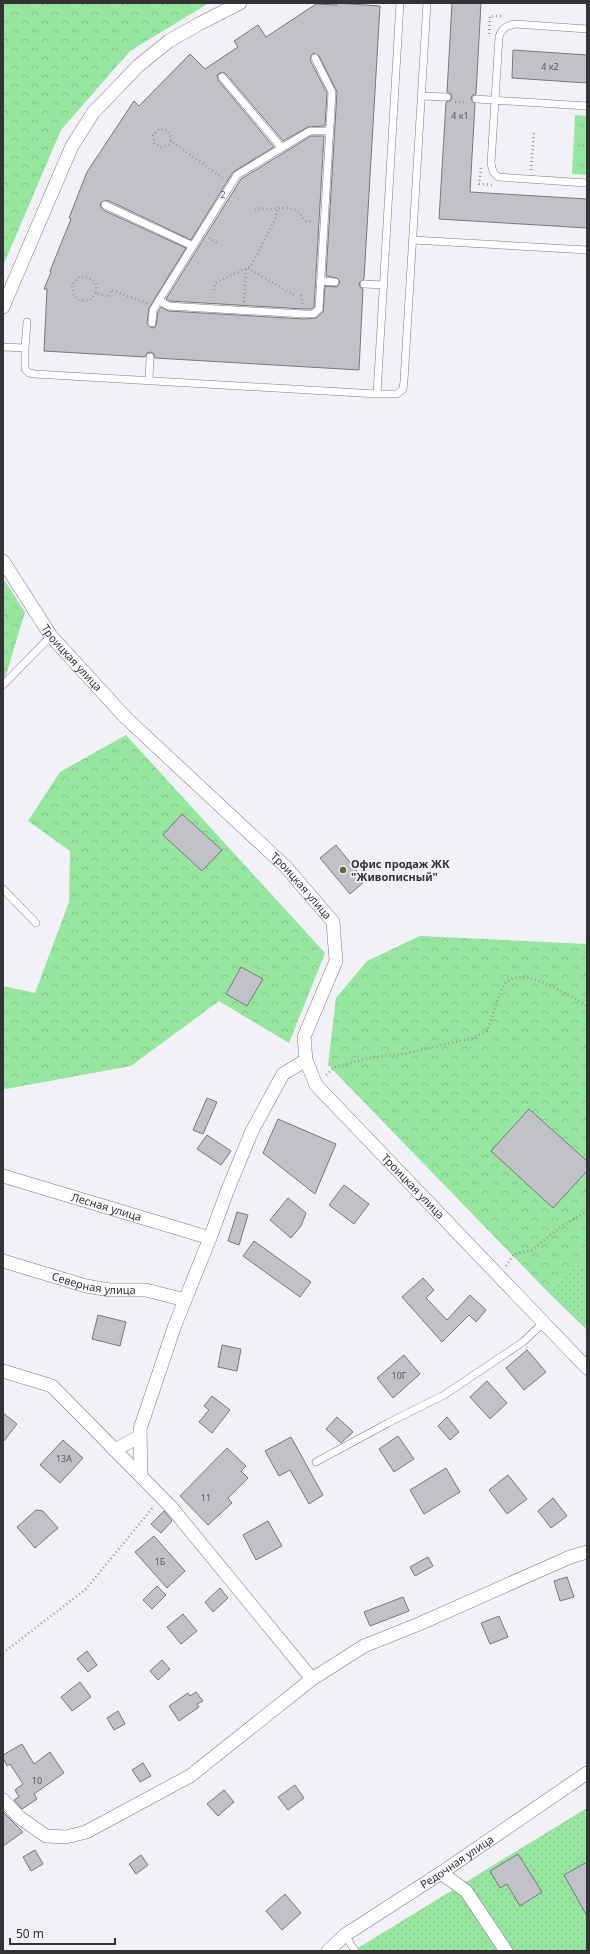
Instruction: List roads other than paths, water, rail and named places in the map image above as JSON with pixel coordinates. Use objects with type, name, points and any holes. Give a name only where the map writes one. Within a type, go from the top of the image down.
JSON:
[{"type":"street","points":[[3,307],[72,146],[93,113],[138,66],[169,42],[198,24],[240,3]]},
{"type":"street","name":"Троицкая улица","points":[[3,561],[51,636],[126,718],[286,867],[333,922],[336,961],[304,1037],[306,1060],[316,1085],[587,1368]]},
{"type":"street","points":[[141,1476],[140,1436],[142,1422],[174,1325],[252,1131],[283,1074],[306,1060]]},
{"type":"street","name":"Лесная улица","points":[[3,1176],[210,1238]]},
{"type":"street","name":"Северная улица","points":[[3,1261],[86,1286],[110,1290],[146,1290],[185,1300]]},
{"type":"street","points":[[3,1371],[52,1386],[162,1496],[312,1679]]},
{"type":"street","points":[[115,1450],[140,1436]]},
{"type":"street","points":[[3,1800],[19,1817],[46,1836],[66,1837],[86,1832],[126,1812],[190,1776],[312,1679],[364,1646],[419,1624],[570,1557],[587,1552]]},
{"type":"street","name":"Редочная улица","points":[[328,1951],[345,1936],[442,1873],[587,1773]]},
{"type":"street","points":[[442,1873],[466,1891],[506,1951]]},
{"type":"lane","points":[[377,394],[400,3]]},
{"type":"lane","points":[[27,322],[25,369],[29,373],[398,394],[403,389],[427,3]]},
{"type":"lane","points":[[587,29],[507,25],[501,30],[499,37],[492,163],[493,172],[498,176],[587,183]]},
{"type":"lane","points":[[159,300],[168,306],[314,314],[319,309],[332,92],[315,58]]},
{"type":"lane","points":[[222,77],[282,148]]},
{"type":"lane","points":[[421,96],[446,98]]},
{"type":"lane","points":[[476,99],[587,106]]},
{"type":"lane","points":[[152,323],[153,310],[237,175],[310,131],[330,131]]},
{"type":"lane","points":[[105,205],[193,246]]},
{"type":"lane","points":[[413,240],[587,250]]},
{"type":"lane","points":[[321,281],[334,282]]},
{"type":"lane","points":[[364,284],[384,285]]},
{"type":"lane","points":[[3,347],[25,348]]},
{"type":"lane","points":[[149,380],[150,357]]},
{"type":"lane","points":[[3,685],[51,636]]},
{"type":"lane","points":[[3,889],[36,923]]},
{"type":"lane","points":[[316,1462],[444,1395],[523,1342],[543,1323]]},
{"type":"lane","points":[[345,1936],[354,1951]]},
{"type":"place","name":"Офис продаж ЖК \"Живописный\"","points":[[343,870]]}]
